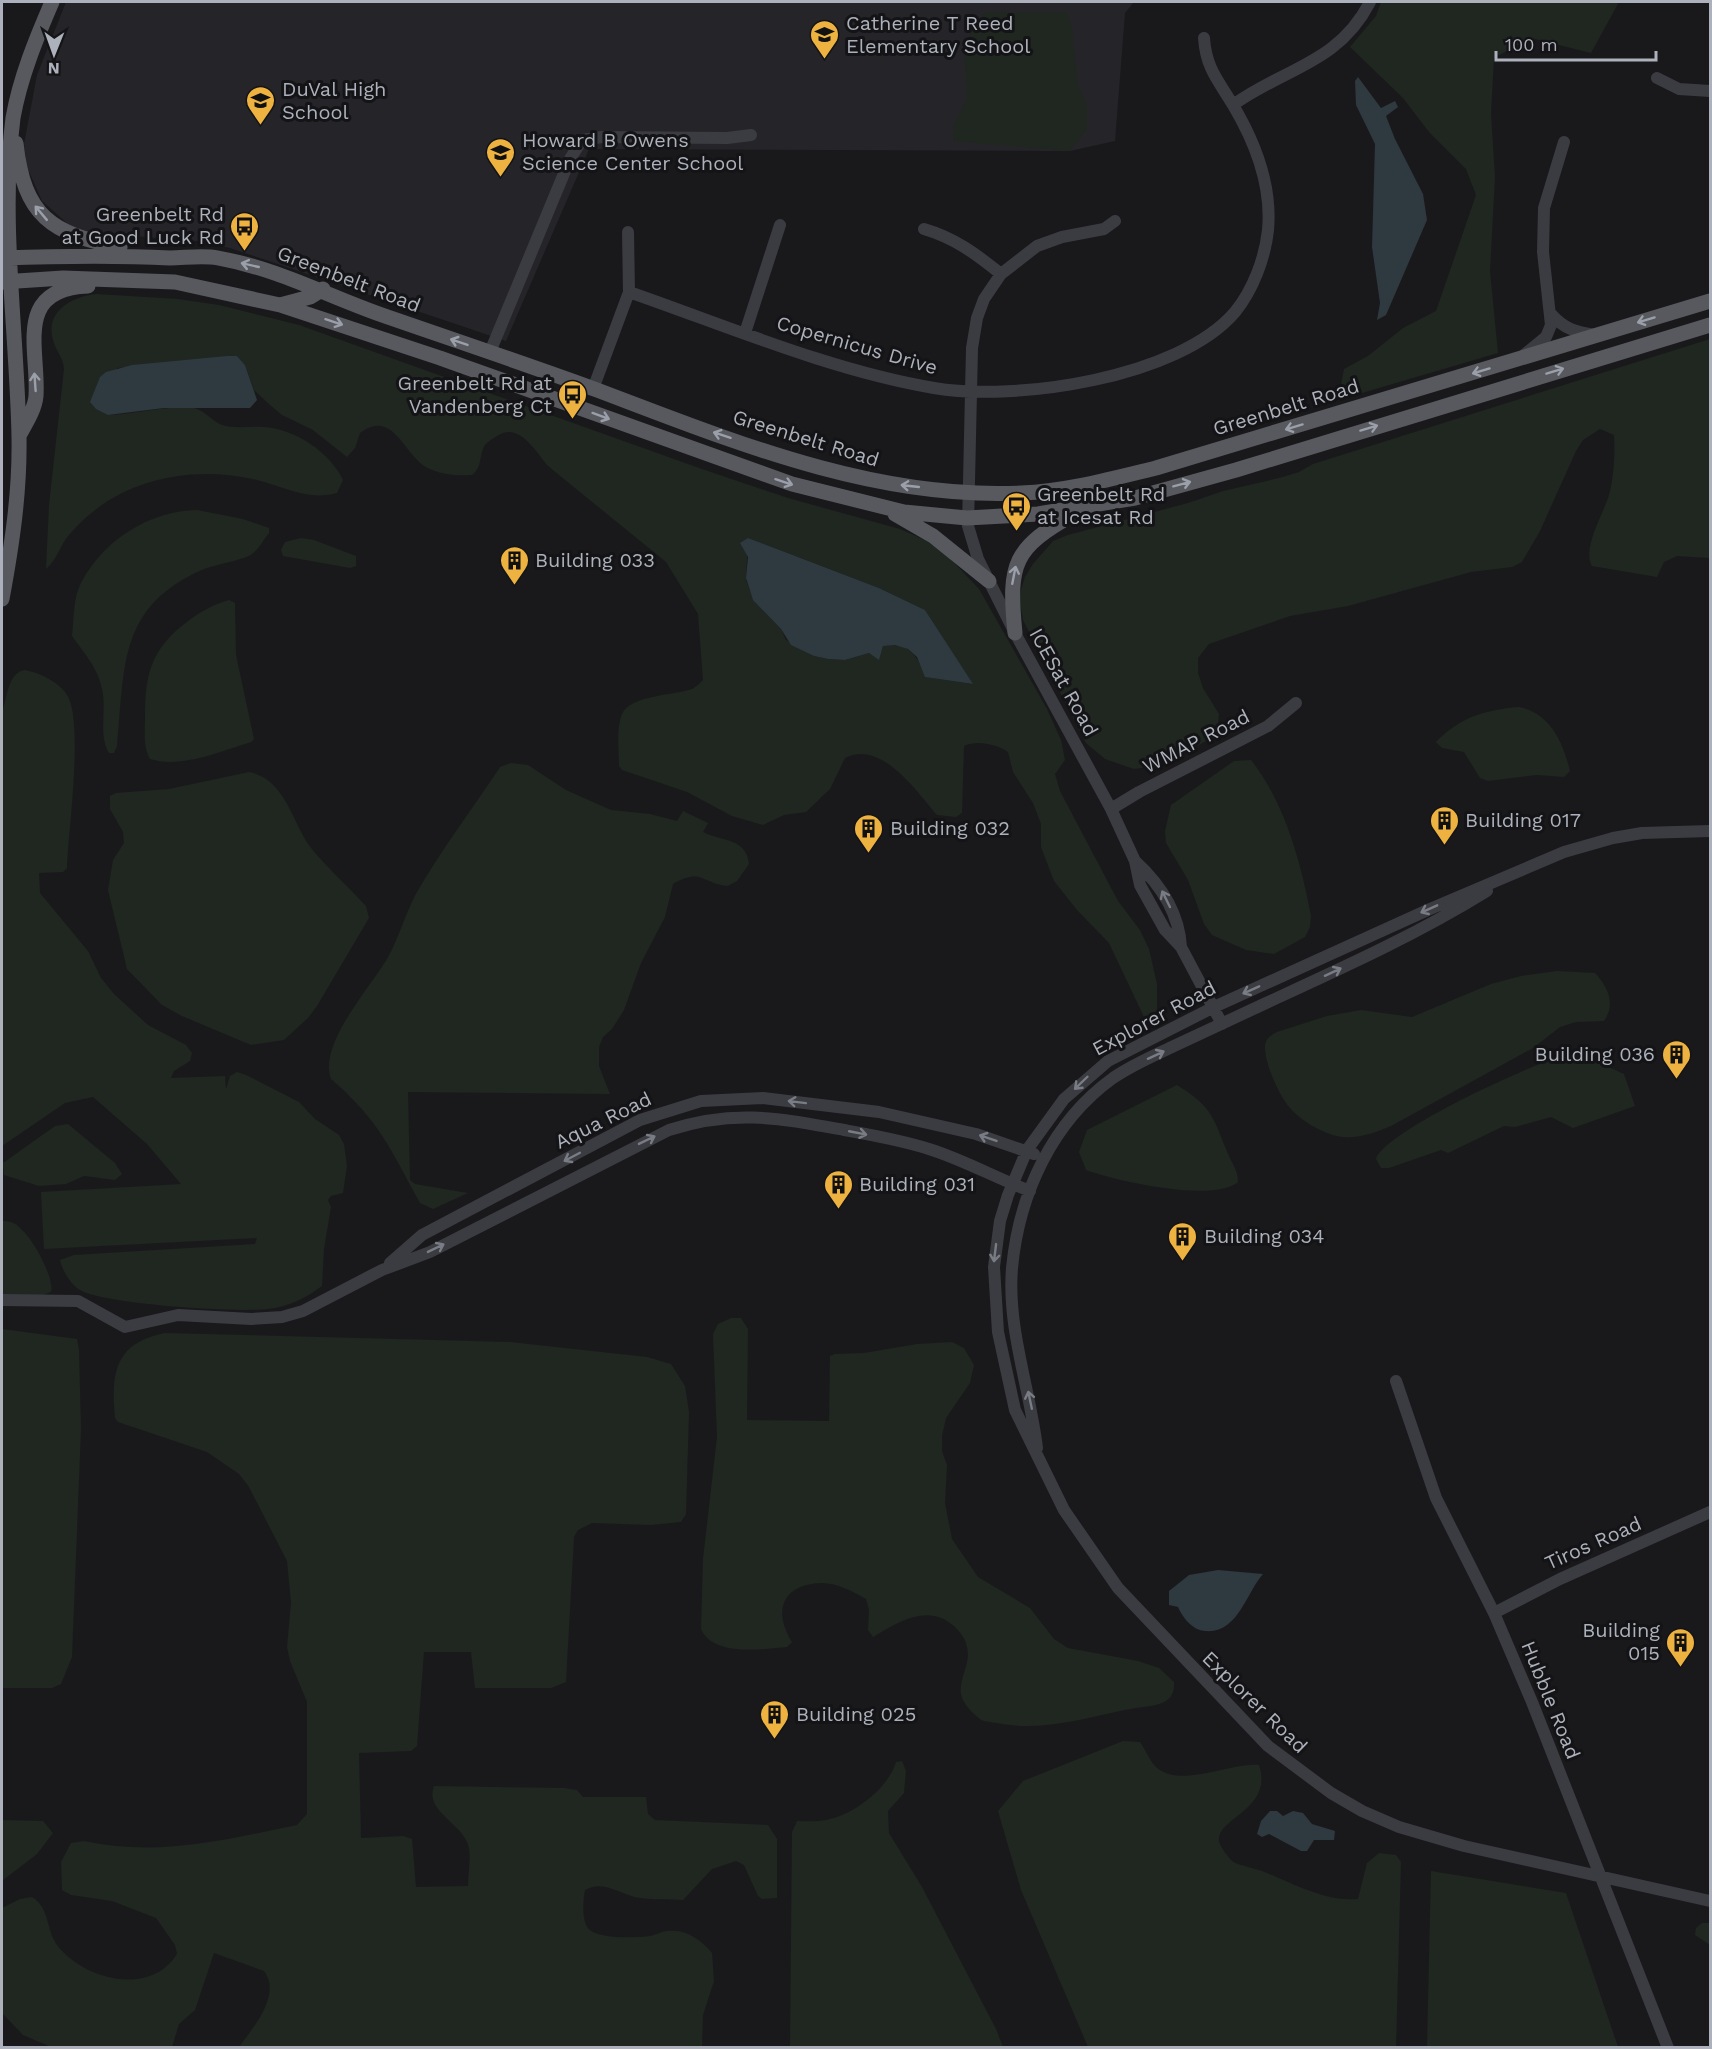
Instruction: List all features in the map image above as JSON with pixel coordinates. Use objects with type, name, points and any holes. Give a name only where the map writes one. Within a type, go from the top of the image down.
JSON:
[{"type":"main road","points":[[2,599],[13,540],[19,437],[5,258],[9,144],[13,117],[30,57],[52,2]]},
{"type":"main road","points":[[13,117],[21,178],[38,210],[47,220],[81,239],[173,258]]},
{"type":"main road","points":[[2,165],[9,144]]},
{"type":"main road","name":"Greenbelt Road","points":[[5,258],[111,254],[173,258],[214,257],[285,275],[370,310],[705,430],[837,473],[886,484],[968,492],[1018,493],[1082,486],[1156,468],[1710,301]]},
{"type":"main road","points":[[6,282],[112,278],[175,282],[280,305],[440,358],[756,472],[829,495],[884,508],[967,518],[1028,515],[1085,508],[1135,498],[1236,470],[1710,325]]},
{"type":"main road","points":[[19,437],[34,406],[36,396],[32,336],[36,320],[47,298],[71,287],[102,286],[223,292]]},
{"type":"main road","points":[[280,305],[310,297],[323,290]]},
{"type":"main road","points":[[1620,328],[1627,350]]},
{"type":"main road","points":[[2,342],[17,398]]},
{"type":"main road","points":[[884,508],[933,536],[988,581]]},
{"type":"main road","points":[[1015,633],[1011,595],[1017,563],[1040,533],[1085,508]]},
{"type":"street","points":[[1233,105],[1329,51],[1352,29],[1370,2]]},
{"type":"street","name":"Copernicus Drive","points":[[629,292],[860,371],[917,385],[970,393],[1045,388],[1150,364],[1201,340],[1235,311],[1249,291],[1266,239],[1268,217],[1263,173],[1233,105],[1210,69],[1205,56],[1204,38]]},
{"type":"street","points":[[1657,78],[1679,89],[1710,91]]},
{"type":"street","points":[[490,352],[570,159],[582,140],[602,137],[727,138],[752,135]]},
{"type":"street","points":[[1518,359],[1546,337],[1551,325],[1543,252],[1544,208],[1564,142]]},
{"type":"street","name":"ICESat Road","points":[[1115,222],[1104,229],[1062,237],[1037,246],[1001,274],[989,289],[977,318],[972,348],[967,518],[973,545],[988,581],[1111,810],[1135,861],[1145,895],[1165,930],[1181,947],[1222,1024]]},
{"type":"street","points":[[745,333],[780,225]]},
{"type":"street","points":[[924,229],[947,236],[966,246],[1001,274]]},
{"type":"street","points":[[592,389],[629,292],[628,232]]},
{"type":"street","points":[[1551,314],[1559,324],[1572,331],[1597,335]]},
{"type":"street","name":"WMAP Road","points":[[1111,810],[1149,787],[1268,726],[1296,703]]},
{"type":"street","name":"Explorer Road","points":[[1710,831],[1642,833],[1613,838],[1564,852],[1430,909],[1128,1048],[1101,1066],[1064,1099],[1027,1150],[1012,1184],[997,1242],[994,1299],[1004,1362],[1015,1410],[1064,1510],[1118,1588],[1268,1746],[1298,1771],[1362,1811],[1399,1827],[1464,1846],[1710,1901]]},
{"type":"street","name":"Explorer Road","points":[[1039,1458],[1032,1406],[1015,1326],[1012,1296],[1017,1237],[1042,1159],[1077,1111],[1114,1078],[1136,1064],[1411,935],[1522,870]]},
{"type":"street","name":"Aqua Road","points":[[382,1270],[422,1235],[640,1120],[701,1101],[763,1098],[879,1112],[955,1128],[1027,1150],[1042,1159]]},
{"type":"street","name":"Aqua Road","points":[[2,1300],[78,1301],[125,1327],[178,1315],[218,1319],[282,1317],[312,1307],[382,1270],[430,1252],[669,1130],[693,1122],[724,1117],[754,1115],[780,1118],[878,1136],[928,1149],[1030,1191]]},
{"type":"street","name":"Hubble Road","points":[[1396,1381],[1436,1498],[1494,1613],[1532,1702],[1664,2044]]},
{"type":"street","name":"Tiros Road","points":[[1494,1613],[1560,1579],[1710,1512]]},
{"type":"shaded area","points":[[66,2],[1134,2],[1125,13],[1115,141],[1070,151],[589,149],[506,341],[230,248],[197,241],[82,232],[69,225],[42,201],[27,167],[24,144],[37,75]]},
{"type":"shaded area","points":[[1381,2],[1619,2],[1591,53],[1531,38],[1494,58],[1491,114],[1495,177],[1490,271],[1498,353],[1338,400],[1344,369],[1368,356],[1403,328],[1436,311],[1476,195],[1466,169],[1429,132],[1403,98],[1350,47],[1376,16]]},
{"type":"shaded area","points":[[985,12],[1067,12],[1072,27],[1078,86],[1087,104],[1087,129],[1070,151],[953,141],[954,124],[967,99],[964,43]]},
{"type":"shaded area","points":[[1358,77],[1381,108],[1395,101],[1398,107],[1386,116],[1423,194],[1427,220],[1386,315],[1377,320],[1380,303],[1372,247],[1375,144],[1356,105],[1355,81]]},
{"type":"shaded area","points":[[96,294],[178,299],[219,305],[299,325],[702,469],[788,498],[900,529],[925,540],[948,556],[979,589],[1047,709],[1061,740],[1065,760],[1055,774],[1060,791],[1118,901],[1140,930],[1149,949],[1157,984],[1157,1018],[1148,1020],[1144,1017],[1109,943],[1077,910],[1054,881],[1041,847],[1041,824],[1033,803],[1013,772],[1008,752],[1003,749],[980,743],[964,746],[962,813],[956,817],[937,815],[897,771],[872,756],[858,754],[845,758],[830,789],[806,812],[784,815],[763,825],[732,816],[687,792],[622,770],[619,766],[618,733],[622,714],[627,708],[643,699],[692,689],[703,680],[698,614],[666,562],[548,466],[526,440],[513,432],[505,432],[485,445],[480,463],[472,475],[449,474],[426,467],[397,436],[381,426],[371,427],[360,433],[355,448],[347,457],[313,430],[282,415],[270,405],[254,390],[245,365],[237,356],[117,368],[108,415],[194,408],[222,425],[275,428],[299,437],[321,452],[330,460],[343,480],[337,493],[326,495],[306,494],[257,480],[231,476],[205,474],[155,481],[131,489],[108,501],[87,516],[69,535],[46,569],[49,505],[64,369],[54,343],[52,323],[62,308]],"holes":[[[748,538],[879,588],[925,610],[972,684],[926,677],[911,651],[899,646],[883,646],[879,659],[869,653],[845,660],[814,656],[786,640],[781,629],[753,599],[746,580]]]},
{"type":"shaded area","points":[[1710,339],[1710,558],[1677,556],[1664,562],[1657,577],[1592,566],[1589,558],[1592,539],[1608,499],[1614,463],[1614,435],[1600,429],[1583,440],[1576,451],[1540,531],[1522,562],[1512,567],[1471,572],[1348,606],[1290,616],[1209,644],[1198,658],[1198,673],[1203,688],[1219,714],[1217,735],[1188,751],[1147,767],[1134,769],[1105,759],[1086,743],[1023,620],[1019,596],[1025,577],[1033,564],[1053,541],[1223,491],[1299,472],[1313,464]]},
{"type":"shaded area","points":[[237,356],[245,365],[257,400],[250,408],[164,408],[108,415],[96,409],[90,402],[100,377],[106,372],[132,365]]},
{"type":"shaded area","points":[[197,510],[243,519],[269,528],[269,533],[249,556],[204,569],[176,584],[155,601],[141,620],[131,641],[125,664],[117,746],[114,753],[109,753],[103,730],[103,697],[100,681],[90,661],[72,636],[75,601],[79,587],[103,552],[131,530],[162,516]]},
{"type":"shaded area","points":[[301,538],[314,540],[356,556],[356,566],[350,568],[283,556],[281,550],[285,542]]},
{"type":"shaded area","points":[[748,538],[879,588],[925,610],[973,684],[925,677],[917,657],[908,649],[895,645],[883,646],[879,660],[869,653],[845,660],[814,656],[791,645],[781,629],[753,600],[746,578],[748,557],[740,543]]},
{"type":"shaded area","points":[[229,600],[235,603],[236,655],[254,739],[251,742],[201,758],[175,762],[150,759],[145,739],[145,702],[149,675],[158,652],[176,631],[197,614]]},
{"type":"shaded area","points":[[25,670],[49,679],[64,690],[72,708],[74,728],[74,778],[67,868],[63,872],[39,873],[40,893],[88,951],[101,978],[114,994],[148,1025],[186,1045],[192,1053],[190,1061],[174,1071],[171,1078],[225,1076],[226,1089],[230,1076],[237,1072],[246,1075],[299,1102],[315,1119],[339,1135],[344,1144],[347,1166],[343,1193],[331,1196],[328,1200],[331,1207],[324,1249],[322,1286],[296,1301],[268,1309],[229,1310],[115,1299],[93,1295],[77,1288],[67,1277],[60,1260],[74,1255],[255,1244],[257,1238],[44,1249],[41,1192],[181,1184],[147,1144],[93,1097],[65,1103],[2,1146],[2,713],[15,675]]},
{"type":"shaded area","points":[[1519,707],[1539,715],[1554,730],[1570,771],[1564,777],[1537,775],[1488,781],[1480,778],[1464,752],[1442,748],[1436,742],[1454,726],[1474,716]]},
{"type":"shaded area","points":[[1251,760],[1273,795],[1290,834],[1311,916],[1310,927],[1305,937],[1274,954],[1246,950],[1212,935],[1204,924],[1188,880],[1166,843],[1165,831],[1171,805],[1234,761]]},
{"type":"shaded area","points":[[511,763],[528,765],[566,790],[611,810],[650,814],[677,821],[683,811],[708,823],[703,832],[732,842],[743,849],[749,864],[737,881],[728,886],[696,877],[682,879],[673,884],[665,917],[641,963],[624,1010],[612,1029],[603,1037],[599,1047],[599,1066],[610,1094],[408,1092],[410,1180],[415,1184],[468,1193],[433,1209],[420,1203],[392,1151],[373,1122],[331,1079],[329,1065],[339,1033],[387,959],[413,900],[427,876],[500,767]]},
{"type":"shaded area","points":[[249,772],[262,776],[272,783],[287,803],[311,848],[366,906],[369,918],[308,1018],[284,1040],[251,1045],[182,1016],[162,1005],[127,969],[108,890],[113,860],[124,843],[123,832],[110,809],[110,796],[116,793],[169,789]]},
{"type":"shaded area","points":[[1557,971],[1595,973],[1604,984],[1609,996],[1608,1015],[1604,1021],[1576,1022],[1560,1027],[1533,1048],[1378,1131],[1344,1137],[1325,1132],[1312,1125],[1290,1108],[1277,1087],[1270,1069],[1265,1045],[1266,1040],[1277,1032],[1327,1016],[1361,1010],[1412,1017],[1491,984],[1521,976]]},
{"type":"shaded area","points":[[1582,1049],[1591,1050],[1606,1066],[1624,1074],[1635,1106],[1573,1128],[1551,1117],[1515,1127],[1504,1126],[1448,1153],[1441,1150],[1389,1168],[1381,1168],[1376,1159],[1386,1146],[1407,1130],[1504,1079]]},
{"type":"shaded area","points":[[1177,1085],[1199,1101],[1211,1115],[1235,1168],[1238,1182],[1226,1188],[1208,1191],[1187,1190],[1141,1184],[1086,1170],[1079,1152],[1087,1130]]},
{"type":"shaded area","points":[[68,1124],[115,1163],[122,1174],[115,1180],[84,1176],[66,1184],[39,1186],[4,1175],[3,1163],[55,1126]]},
{"type":"shaded area","points":[[2,1221],[15,1224],[32,1242],[50,1278],[51,1292],[43,1295],[2,1295]]},
{"type":"shaded area","points":[[731,1318],[741,1318],[748,1329],[747,1420],[829,1421],[830,1356],[835,1354],[864,1353],[917,1344],[952,1342],[964,1348],[974,1365],[970,1383],[946,1418],[942,1436],[942,1451],[947,1465],[945,1503],[952,1539],[978,1577],[1030,1608],[1054,1639],[1068,1648],[1138,1661],[1159,1668],[1174,1682],[1174,1690],[1168,1700],[1156,1705],[1050,1725],[1015,1726],[984,1721],[971,1711],[962,1698],[961,1684],[968,1654],[967,1645],[955,1627],[935,1616],[924,1615],[903,1621],[873,1637],[868,1630],[869,1610],[866,1599],[845,1588],[828,1583],[798,1588],[785,1601],[782,1610],[783,1619],[792,1642],[787,1647],[752,1650],[727,1648],[707,1638],[701,1629],[703,1559],[717,1437],[713,1334],[718,1324]]},
{"type":"shaded area","points":[[2,1329],[77,1339],[79,1350],[81,1429],[72,1657],[61,1684],[52,1688],[2,1688]]},
{"type":"shaded area","points":[[165,1333],[510,1342],[647,1357],[671,1364],[685,1386],[689,1412],[686,1514],[681,1522],[651,1525],[592,1523],[578,1530],[574,1537],[566,1682],[551,1688],[475,1688],[471,1652],[424,1652],[417,1746],[411,1751],[359,1753],[361,1838],[403,1836],[412,1839],[416,1887],[468,1886],[470,1862],[466,1839],[439,1811],[432,1795],[434,1786],[564,1788],[577,1790],[583,1797],[646,1797],[648,1814],[655,1820],[768,1825],[777,1839],[777,1898],[762,1899],[758,1896],[744,1865],[736,1861],[712,1869],[683,1900],[640,1898],[599,1886],[585,1890],[583,1905],[585,1922],[587,1927],[595,1933],[628,1937],[650,1936],[666,1931],[681,1932],[698,1940],[712,1953],[714,1981],[703,2015],[702,2047],[239,2047],[264,2011],[270,1990],[269,1980],[264,1971],[214,1953],[195,2010],[179,2024],[172,2047],[51,2047],[23,2035],[2,2013],[2,1908],[20,1899],[32,1897],[38,1902],[45,1913],[57,1945],[83,1967],[100,1975],[117,1979],[151,1976],[165,1967],[177,1954],[175,1945],[156,1918],[112,1901],[71,1895],[62,1890],[61,1862],[71,1843],[84,1841],[112,1846],[139,1847],[191,1845],[297,1825],[307,1814],[307,1702],[290,1661],[287,1647],[291,1603],[287,1561],[249,1487],[239,1474],[207,1452],[118,1422],[115,1418],[114,1388],[119,1363],[135,1344]]},
{"type":"shaded area","points":[[1218,1570],[1263,1574],[1240,1611],[1226,1626],[1216,1630],[1200,1630],[1188,1623],[1178,1607],[1169,1605],[1169,1591],[1189,1575]]},
{"type":"shaded area","points":[[1123,1741],[1140,1742],[1155,1766],[1165,1773],[1177,1776],[1259,1765],[1261,1780],[1259,1793],[1252,1803],[1220,1833],[1221,1847],[1235,1863],[1262,1871],[1321,1895],[1358,1899],[1367,1863],[1379,1853],[1396,1855],[1401,1862],[1396,2047],[1088,2047],[1021,1890],[998,1811],[1023,1781]]},
{"type":"shaded area","points":[[902,1761],[906,1771],[904,1793],[888,1811],[889,1833],[922,1887],[996,2029],[1003,2047],[790,2047],[792,1832],[797,1821],[826,1820],[858,1807],[885,1782],[896,1762]]},
{"type":"shaded area","points":[[1270,1811],[1277,1811],[1283,1816],[1293,1811],[1303,1813],[1312,1824],[1335,1831],[1334,1840],[1314,1840],[1307,1851],[1301,1851],[1269,1834],[1262,1837],[1257,1834],[1261,1821]]},
{"type":"shaded area","points":[[2,1820],[43,1821],[53,1833],[37,1854],[2,1881]]},
{"type":"shaded area","points":[[1431,1871],[1566,1893],[1618,2047],[1427,2047]]},
{"type":"shaded area","points":[[1702,1923],[1710,1923],[1710,1945],[1695,1935],[1696,1928]]},
{"type":"place","name":"Catherine T Reed Elementary School","points":[[825,60]]},
{"type":"place","name":"DuVal High School","points":[[261,126]]},
{"type":"place","name":"Howard B Owens Science Center School","points":[[501,178]]},
{"type":"place","name":"Greenbelt Rd at Good Luck Rd","points":[[245,252]]},
{"type":"place","name":"Greenbelt Rd at Vandenberg Ct","points":[[573,420]]},
{"type":"place","name":"Greenbelt Rd at Icesat Rd","points":[[1016,532]]},
{"type":"place","name":"Building 033","points":[[514,586]]},
{"type":"place","name":"Building 017","points":[[1444,846]]},
{"type":"place","name":"Building 032","points":[[869,854]]},
{"type":"place","name":"Building 036","points":[[1676,1080]]},
{"type":"place","name":"Building 031","points":[[838,1210]]},
{"type":"place","name":"Building 034","points":[[1183,1262]]},
{"type":"place","name":"Building 015","points":[[1681,1668]]},
{"type":"place","name":"Building 025","points":[[775,1740]]}]
